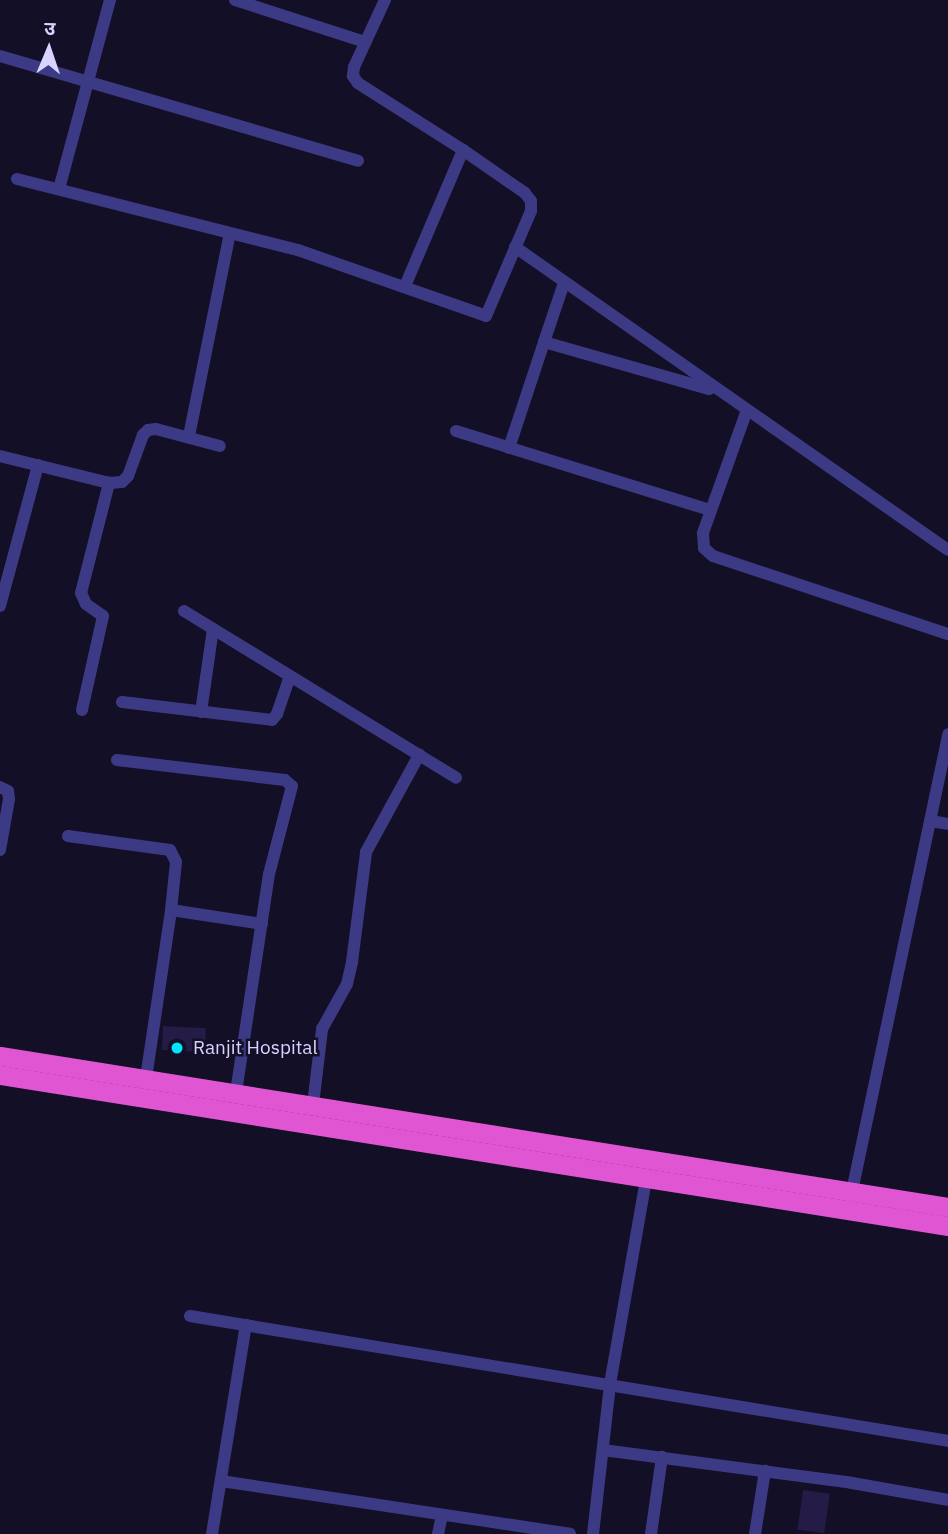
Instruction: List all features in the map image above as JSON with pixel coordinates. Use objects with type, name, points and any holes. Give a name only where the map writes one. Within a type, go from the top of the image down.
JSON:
[{"type":"highway","points":[[0,1056],[236,1092],[851,1199],[948,1226]]},
{"type":"highway","points":[[0,1075],[646,1179],[948,1207]]},
{"type":"street","points":[[59,189],[110,0]]},
{"type":"street","points":[[235,0],[273,5],[365,42]]},
{"type":"street","points":[[17,179],[298,250],[486,316],[531,211],[531,201],[525,193],[463,150],[358,83],[353,76],[354,67],[385,0]]},
{"type":"street","points":[[0,56],[358,161]]},
{"type":"street","points":[[405,286],[463,150]]},
{"type":"street","points":[[189,436],[230,233]]},
{"type":"street","points":[[515,247],[948,550]]},
{"type":"street","points":[[509,448],[564,283]]},
{"type":"street","points":[[544,342],[721,392]]},
{"type":"street","points":[[747,410],[710,510],[704,533],[704,548],[713,556],[948,634]]},
{"type":"street","points":[[0,456],[109,483],[122,482],[128,476],[143,435],[148,430],[156,429],[189,436],[220,446]]},
{"type":"street","points":[[456,431],[710,510]]},
{"type":"street","points":[[0,606],[38,465]]},
{"type":"street","points":[[82,710],[103,616],[86,604],[80,593],[109,483]]},
{"type":"street","points":[[184,611],[456,778]]},
{"type":"street","points":[[201,712],[213,629]]},
{"type":"street","points":[[122,702],[272,720],[277,714],[290,676]]},
{"type":"street","points":[[851,1199],[948,734]]},
{"type":"street","points":[[313,1105],[322,1030],[347,984],[352,962],[366,852],[419,755]]},
{"type":"street","points":[[117,760],[290,782],[291,791],[269,874],[236,1092]]},
{"type":"street","points":[[0,787],[8,791],[9,799],[0,850]]},
{"type":"street","points":[[930,821],[948,824]]},
{"type":"street","points":[[68,836],[170,850],[176,862],[146,1078]]},
{"type":"street","points":[[171,910],[262,924]]},
{"type":"street","points":[[593,1534],[610,1384],[646,1179]]},
{"type":"street","points":[[190,1316],[948,1441]]},
{"type":"street","points":[[212,1534],[246,1325]]},
{"type":"street","points":[[603,1450],[765,1471],[948,1500]]},
{"type":"street","points":[[651,1534],[662,1457]]},
{"type":"street","points":[[755,1534],[765,1471]]},
{"type":"street","points":[[221,1481],[570,1534]]},
{"type":"street","points":[[438,1534],[442,1515]]},
{"type":"building","points":[[163,1026],[206,1028],[205,1052],[162,1050]]},
{"type":"building","points":[[803,1490],[830,1494],[824,1533],[797,1530]]},
{"type":"place","name":"Ranjit Hospital","points":[[177,1048]]}]
